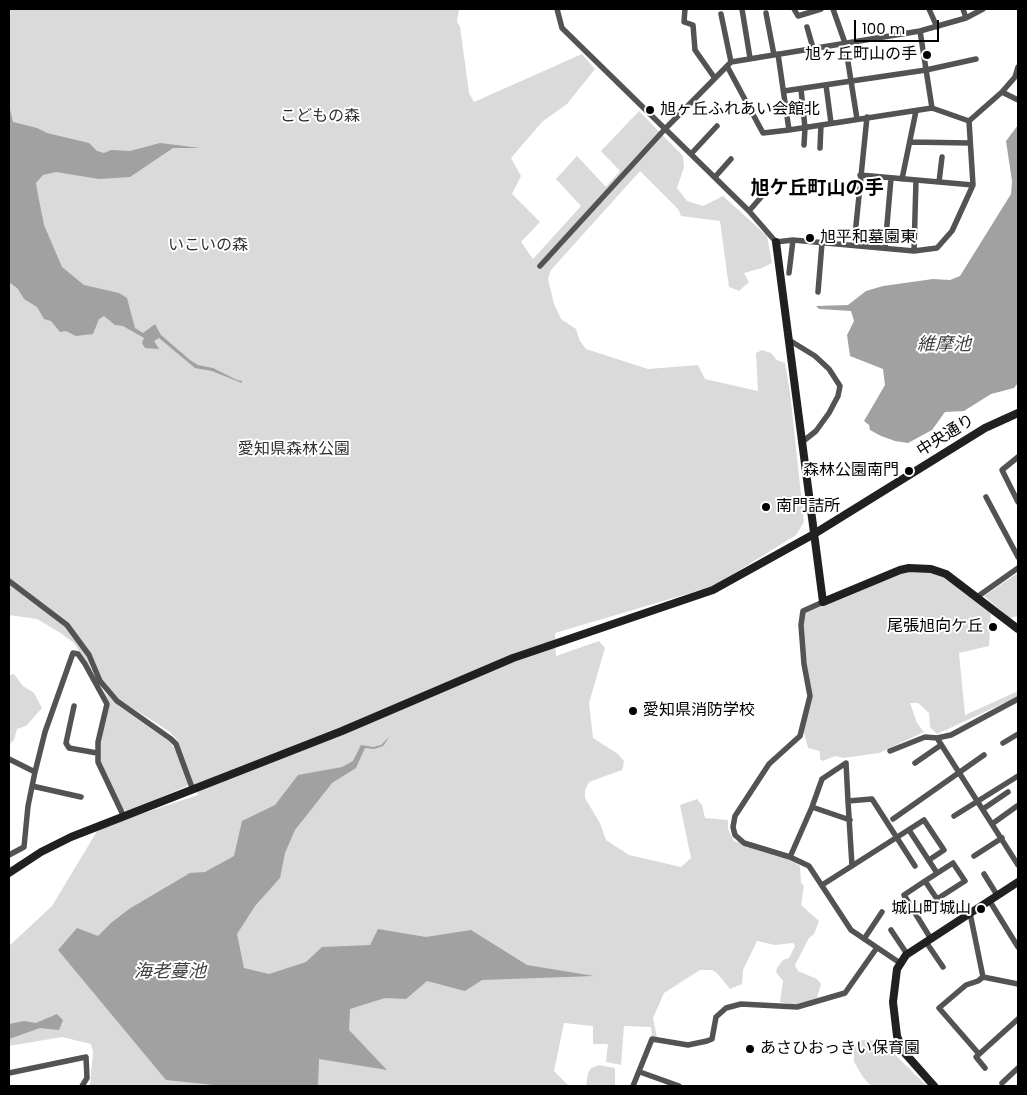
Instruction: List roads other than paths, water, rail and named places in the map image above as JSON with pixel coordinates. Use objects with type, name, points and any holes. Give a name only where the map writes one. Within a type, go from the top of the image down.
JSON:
[{"type":"street","points":[[557,9],[562,28],[715,177],[749,211],[776,242],[823,602]]},
{"type":"street","points":[[685,9],[684,22],[694,25],[695,50],[714,78]]},
{"type":"street","points":[[742,9],[750,58]]},
{"type":"street","points":[[794,9],[798,16],[821,9]]},
{"type":"street","points":[[833,9],[845,42],[857,119]]},
{"type":"street","points":[[929,9],[937,27]]},
{"type":"street","points":[[963,9],[966,18]]},
{"type":"street","points":[[540,266],[665,129],[729,64],[750,58],[920,31],[966,18],[983,9]]},
{"type":"street","points":[[766,13],[784,91],[789,130]]},
{"type":"street","points":[[721,14],[729,64],[763,132],[805,128],[932,108],[969,122]]},
{"type":"street","points":[[807,27],[812,48]]},
{"type":"street","points":[[920,31],[932,108]]},
{"type":"street","points":[[784,91],[926,70],[976,59]]},
{"type":"street","points":[[969,122],[1002,92],[1015,77],[1018,67]]},
{"type":"street","points":[[826,85],[831,123]]},
{"type":"street","points":[[801,89],[805,128],[804,146]]},
{"type":"street","points":[[1002,92],[1018,100]]},
{"type":"street","points":[[902,179],[916,111]]},
{"type":"street","points":[[854,244],[867,117]]},
{"type":"street","points":[[776,242],[793,240],[854,244],[914,251],[937,248],[952,231],[973,185],[969,122]]},
{"type":"street","points":[[820,148],[821,125]]},
{"type":"street","points":[[691,154],[717,126]]},
{"type":"street","points":[[910,142],[970,143]]},
{"type":"street","points":[[939,182],[942,157]]},
{"type":"street","points":[[715,177],[731,159]]},
{"type":"street","points":[[860,175],[973,185]]},
{"type":"street","points":[[886,248],[891,178]]},
{"type":"street","points":[[914,251],[916,180]]},
{"type":"street","points":[[749,211],[762,196],[763,184]]},
{"type":"street","points":[[789,273],[793,240]]},
{"type":"street","points":[[818,292],[822,243]]},
{"type":"street","points":[[789,340],[815,356],[829,369],[840,386],[838,396],[830,413],[816,430],[801,443]]},
{"type":"street","name":"中央通り","points":[[10,869],[71,837],[342,731],[513,658],[713,590],[814,534],[985,428],[1018,413]]},
{"type":"street","points":[[1018,458],[1002,470],[1018,502]]},
{"type":"street","points":[[986,497],[1018,557]]},
{"type":"street","points":[[900,963],[876,949],[851,930],[809,866],[790,857],[744,843],[735,835],[733,827],[735,816],[769,764],[800,736],[810,696],[801,625],[803,611],[909,568],[931,569],[946,574],[1018,629]]},
{"type":"street","points":[[977,597],[1018,568]]},
{"type":"street","points":[[9,581],[67,625],[88,655],[107,708],[98,742],[98,762],[124,817]]},
{"type":"street","points":[[9,855],[24,848],[32,786],[45,732],[73,653],[78,654],[98,682],[117,701],[176,744],[193,790]]},
{"type":"street","points":[[890,752],[925,736],[937,738],[952,735],[1018,699]]},
{"type":"street","points":[[74,706],[66,743],[68,748],[97,753]]},
{"type":"street","points":[[1004,743],[1018,734]]},
{"type":"street","points":[[937,738],[1018,865]]},
{"type":"street","points":[[915,762],[941,745]]},
{"type":"street","points":[[893,819],[984,755]]},
{"type":"street","points":[[9,759],[35,772]]},
{"type":"street","points":[[790,857],[822,779],[846,763],[852,866]]},
{"type":"street","points":[[954,816],[1018,776]]},
{"type":"street","points":[[32,786],[81,797]]},
{"type":"street","points":[[983,809],[1008,792]]},
{"type":"street","points":[[848,801],[872,799],[915,866]]},
{"type":"street","points":[[992,824],[1017,806]]},
{"type":"street","points":[[812,807],[850,820]]},
{"type":"street","points":[[822,885],[924,820],[944,850],[928,860]]},
{"type":"street","points":[[909,830],[937,873]]},
{"type":"street","points":[[974,856],[1002,838]]},
{"type":"street","points":[[925,881],[936,898],[964,881],[953,863],[937,873],[925,881],[904,895],[943,967]]},
{"type":"street","points":[[984,874],[998,895]]},
{"type":"street","points":[[934,1086],[903,1051],[897,1036],[893,1002],[895,977],[900,963],[907,954],[1018,882]]},
{"type":"street","points":[[989,900],[1018,947]]},
{"type":"street","points":[[864,939],[882,912]]},
{"type":"street","points":[[970,913],[983,977]]},
{"type":"street","points":[[891,930],[907,954]]},
{"type":"street","points":[[633,1086],[652,1039],[688,1045],[707,1041],[712,1039],[716,1017],[726,1008],[741,1004],[797,1007],[845,993],[876,949]]},
{"type":"street","points":[[979,1054],[939,1008],[966,984],[978,981],[983,977],[1018,984]]},
{"type":"street","points":[[985,1068],[976,1057],[1018,1019]]},
{"type":"street","points":[[9,1073],[86,1057],[88,1078],[82,1086]]},
{"type":"street","points":[[1002,1083],[1018,1068]]},
{"type":"street","points":[[640,1072],[679,1086]]},
{"type":"water","points":[[9,105],[13,122],[37,128],[47,133],[89,143],[97,151],[104,153],[111,150],[130,151],[160,143],[200,148],[173,148],[130,177],[99,179],[56,172],[43,175],[36,183],[38,195],[44,225],[62,267],[84,285],[119,293],[127,298],[135,328],[143,333],[155,324],[161,335],[190,360],[198,365],[213,368],[242,381],[242,383],[212,371],[195,368],[159,338],[154,341],[159,349],[145,348],[142,343],[144,338],[123,326],[115,325],[104,316],[99,319],[93,334],[76,336],[66,331],[60,332],[51,321],[44,319],[37,307],[24,299],[18,289],[9,282]]},
{"type":"water","name":"維摩池","points":[[1018,125],[1018,383],[1014,388],[991,394],[964,411],[945,412],[932,430],[908,443],[881,436],[870,430],[869,425],[864,421],[885,385],[883,369],[850,356],[847,335],[854,321],[851,311],[819,309],[816,306],[848,305],[866,291],[883,286],[933,279],[950,280],[960,276],[1011,194],[1012,181],[1006,141]]},
{"type":"water","name":"海老蔓池","points":[[390,736],[383,746],[374,749],[365,748],[356,768],[332,783],[295,830],[285,853],[280,878],[255,906],[237,934],[244,968],[269,974],[306,962],[322,947],[370,945],[378,929],[426,937],[471,930],[527,965],[594,976],[482,980],[465,991],[427,981],[406,999],[385,998],[350,1009],[349,1030],[387,1070],[319,1059],[318,1086],[224,1086],[166,1080],[58,950],[77,928],[98,936],[129,909],[190,873],[205,872],[234,856],[242,821],[275,805],[298,775],[342,767],[353,761],[361,745],[373,747],[381,745]]},
{"type":"water","points":[[57,1014],[63,1020],[59,1030],[40,1028],[9,1039],[9,1024],[24,1021],[36,1023]]},
{"type":"place","name":"旭ヶ丘町山の手","points":[[927,55]]},
{"type":"place","name":"旭ヶ丘ふれあい会館北","points":[[650,110]]},
{"type":"place","name":"旭平和墓園東","points":[[810,238]]},
{"type":"place","name":"森林公園南門","points":[[909,471]]},
{"type":"place","name":"南門詰所","points":[[766,507]]},
{"type":"place","name":"尾張旭向ケ丘","points":[[993,627]]},
{"type":"place","name":"愛知県消防学校","points":[[633,711]]},
{"type":"place","name":"城山町城山","points":[[981,909]]},
{"type":"place","name":"あさひおっきい保育園","points":[[750,1049]]},
{"type":"district","name":"旭ケ丘町山の手","points":[[817,189]]},
{"type":"park label","name":"こどもの森","points":[[320,117]]},
{"type":"park label","name":"いこいの森","points":[[208,246]]},
{"type":"park label","name":"愛知県森林公園","points":[[294,450]]}]
